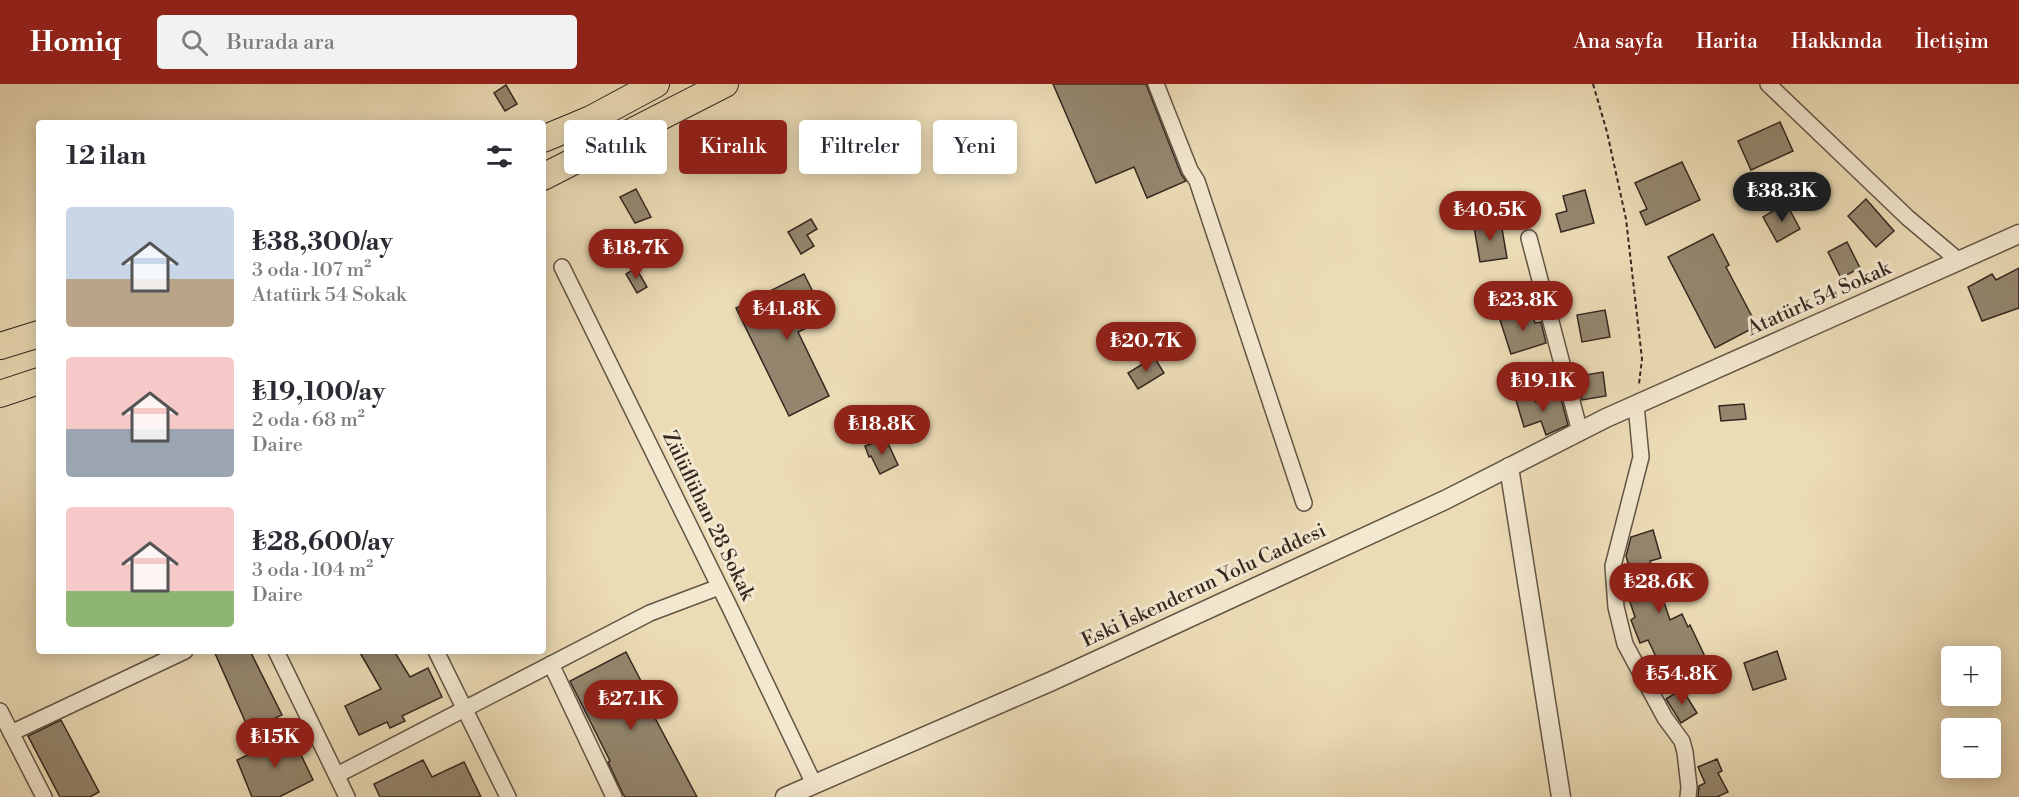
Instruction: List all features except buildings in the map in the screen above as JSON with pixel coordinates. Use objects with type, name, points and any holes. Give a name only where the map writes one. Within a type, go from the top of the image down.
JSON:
[{"type":"highway","points":[[546,138],[591,118],[656,84]]},
{"type":"highway","points":[[546,175],[725,84]]},
{"type":"highway","points":[[0,346],[36,335]]},
{"type":"highway","points":[[0,394],[36,382]]},
{"type":"street","points":[[1156,84],[1190,170],[1197,181],[1304,503]]},
{"type":"street","points":[[1768,84],[1908,218],[1959,261]]},
{"type":"street","name":"Atatürk 54 Sokak","points":[[1636,405],[2019,234]]},
{"type":"street","points":[[1529,238],[1580,432]]},
{"type":"street","name":"Zülüflühan 28 Sokak","points":[[562,267],[814,784]]},
{"type":"street","points":[[1636,405],[1641,457],[1613,566],[1616,607],[1625,644],[1665,718],[1682,741],[1687,764],[1688,797]]},
{"type":"street","name":"Eski İskenderun Yolu Caddesi","points":[[785,797],[1052,681],[1445,500],[1636,405]]},
{"type":"street","points":[[1509,467],[1561,797]]},
{"type":"street","points":[[337,775],[650,613],[719,587]]},
{"type":"street","points":[[11,733],[179,654]]},
{"type":"street","points":[[277,654],[347,797]]},
{"type":"street","points":[[437,654],[508,797]]},
{"type":"street","points":[[551,664],[614,797]]},
{"type":"street","points":[[0,711],[44,797]]},
{"type":"path","points":[[1593,84],[1607,132],[1626,219],[1642,358],[1636,405]]}]
